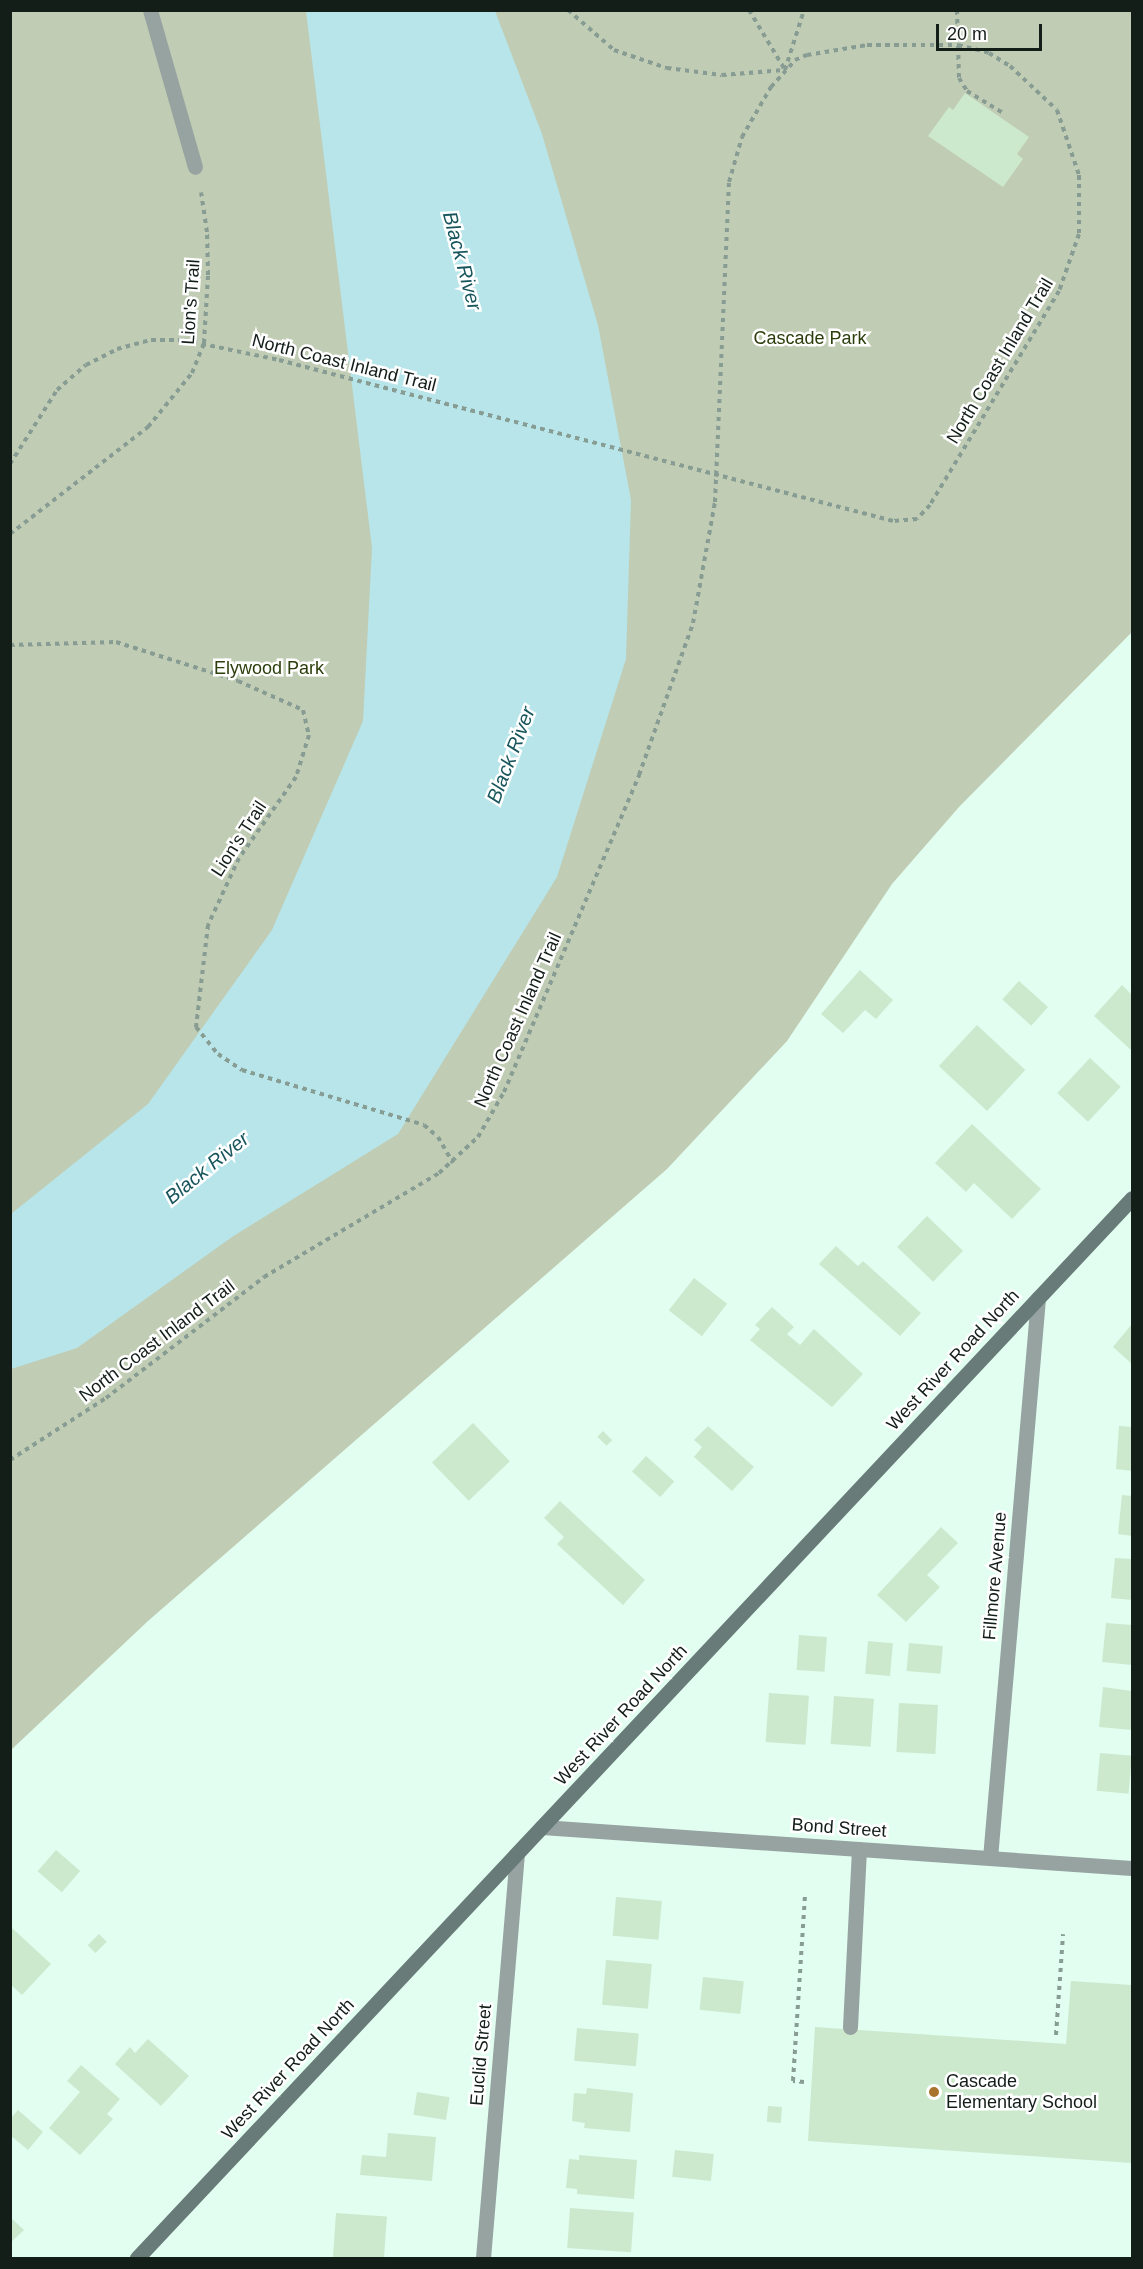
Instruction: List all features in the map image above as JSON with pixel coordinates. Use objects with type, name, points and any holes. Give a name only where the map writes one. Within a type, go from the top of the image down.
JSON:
[{"type":"street","points":[[150,10],[195,167]]},
{"type":"street","name":"West River Road North","points":[[137,2259],[1132,1198]]},
{"type":"street","name":"Fillmore Avenue","points":[[990,1858],[1038,1298]]},
{"type":"street","name":"Bond Street","points":[[542,1827],[1132,1868]]},
{"type":"street","points":[[850,2027],[859,1849]]},
{"type":"street","name":"Euclid Street","points":[[483,2259],[517,1854]]},
{"type":"path","points":[[568,10],[614,50],[667,68],[722,75],[785,70]]},
{"type":"path","points":[[749,10],[785,70]]},
{"type":"path","points":[[785,70],[804,10]]},
{"type":"path","points":[[957,10],[962,84],[1003,113]]},
{"type":"path","name":"North Coast Inland Trail","points":[[10,464],[45,405],[86,365],[117,349],[151,340],[204,343],[279,360],[893,520],[917,519],[930,506],[1059,291],[1078,234],[1079,175],[1057,111],[1010,66],[989,53],[958,45],[844,47],[807,55],[785,70],[758,105],[742,137],[729,182],[719,457],[715,502],[693,623],[639,775],[504,1092],[478,1137],[453,1163],[264,1277],[106,1398],[10,1460]]},
{"type":"path","name":"Lion's Trail","points":[[10,534],[148,427],[192,373],[204,343],[207,232],[195,167]]},
{"type":"path","name":"Lion's Trail","points":[[10,645],[116,642],[238,681],[303,710],[309,735],[296,777],[238,858],[208,925],[197,998],[198,1034],[218,1054],[242,1070],[407,1119],[432,1130],[453,1163]]},
{"type":"path","points":[[804,2082],[793,2081],[805,1893]]},
{"type":"path","points":[[1056,2035],[1064,1934]]},
{"type":"green space","name":"Cascade Park","points":[[11,11],[1132,11],[1132,632],[959,807],[892,884],[787,1041],[667,1169],[148,1621],[11,1750]]},
{"type":"water","name":"Black River","points":[[306,11],[495,11],[542,134],[598,325],[631,500],[626,659],[557,877],[398,1134],[232,1237],[77,1348],[11,1369],[11,1214],[148,1104],[272,930],[363,721],[372,548]]},
{"type":"building","points":[[965,93],[1029,137],[1017,154],[1023,159],[1003,187],[928,136],[949,107],[953,110]]},
{"type":"building","points":[[860,970],[893,1000],[876,1019],[865,1010],[843,1033],[821,1014]]},
{"type":"building","points":[[1019,981],[1048,1007],[1031,1026],[1002,1000]]},
{"type":"building","points":[[1122,985],[1132,995],[1132,1051],[1094,1016]]},
{"type":"building","points":[[977,1025],[1025,1070],[987,1111],[939,1066]]},
{"type":"building","points":[[1090,1058],[1121,1087],[1088,1122],[1057,1093]]},
{"type":"building","points":[[972,1124],[1041,1189],[1012,1219],[974,1183],[966,1192],[935,1163]]},
{"type":"building","points":[[927,1216],[963,1251],[933,1282],[897,1247]]},
{"type":"building","points":[[836,1246],[858,1266],[863,1261],[921,1313],[900,1336],[819,1264]]},
{"type":"building","points":[[694,1278],[727,1304],[702,1336],[669,1310]]},
{"type":"building","points":[[772,1307],[794,1327],[787,1334],[800,1345],[814,1329],[863,1374],[832,1407],[750,1340],[760,1329],[755,1325]]},
{"type":"building","points":[[1132,1324],[1132,1364],[1113,1347]]},
{"type":"building","points":[[473,1423],[510,1461],[469,1501],[432,1463]]},
{"type":"building","points":[[708,1426],[754,1467],[732,1491],[694,1457],[702,1447],[694,1440]]},
{"type":"building","points":[[1119,1426],[1132,1427],[1132,1471],[1116,1469]]},
{"type":"building","points":[[603,1431],[612,1440],[607,1446],[597,1437]]},
{"type":"building","points":[[646,1456],[674,1481],[660,1497],[632,1472]]},
{"type":"building","points":[[1122,1495],[1132,1496],[1132,1536],[1118,1534]]},
{"type":"building","points":[[560,1501],[645,1580],[623,1605],[557,1544],[564,1537],[544,1518]]},
{"type":"building","points":[[941,1527],[958,1543],[927,1575],[940,1587],[906,1622],[877,1595]]},
{"type":"building","points":[[1115,1558],[1132,1559],[1132,1600],[1111,1598]]},
{"type":"building","points":[[1106,1623],[1132,1625],[1132,1665],[1102,1662]]},
{"type":"building","points":[[799,1635],[827,1637],[824,1672],[797,1670]]},
{"type":"building","points":[[868,1641],[893,1643],[890,1676],[865,1674]]},
{"type":"building","points":[[909,1643],[943,1646],[940,1674],[907,1671]]},
{"type":"building","points":[[1103,1687],[1132,1691],[1132,1730],[1099,1727]]},
{"type":"building","points":[[769,1693],[809,1696],[805,1745],[766,1742]]},
{"type":"building","points":[[834,1696],[874,1699],[871,1747],[831,1744]]},
{"type":"building","points":[[899,1703],[938,1705],[935,1754],[896,1752]]},
{"type":"building","points":[[1100,1753],[1132,1756],[1129,1794],[1097,1791]]},
{"type":"building","points":[[56,1850],[80,1871],[62,1892],[38,1871]]},
{"type":"building","points":[[616,1897],[662,1901],[658,1940],[613,1936]]},
{"type":"building","points":[[12,1928],[51,1964],[22,1995],[10,1984]]},
{"type":"building","points":[[99,1934],[107,1942],[95,1953],[88,1945]]},
{"type":"building","points":[[606,1960],[652,1964],[648,2009],[602,2005]]},
{"type":"building","points":[[703,1977],[744,1981],[740,2014],[700,2010]]},
{"type":"building","points":[[1071,1981],[1132,1985],[1132,2163],[808,2141],[815,2027],[1066,2044]]},
{"type":"building","points":[[577,2028],[639,2033],[636,2066],[574,2061]]},
{"type":"building","points":[[148,2039],[189,2076],[161,2106],[115,2064],[130,2047],[135,2053]]},
{"type":"building","points":[[81,2065],[120,2099],[107,2114],[113,2119],[80,2155],[49,2128],[80,2092],[67,2081]]},
{"type":"building","points":[[587,2088],[633,2093],[630,2132],[584,2128],[585,2123],[572,2121],[574,2093],[586,2094]]},
{"type":"building","points":[[417,2092],[450,2097],[446,2120],[413,2115]]},
{"type":"building","points":[[768,2106],[782,2107],[781,2123],[767,2122]]},
{"type":"building","points":[[18,2110],[43,2132],[28,2150],[10,2135],[10,2119]]},
{"type":"building","points":[[388,2133],[436,2137],[432,2181],[360,2175],[362,2155],[386,2157]]},
{"type":"building","points":[[675,2150],[714,2154],[711,2181],[672,2177]]},
{"type":"building","points":[[579,2155],[637,2160],[634,2199],[577,2194],[577,2189],[566,2188],[569,2159],[579,2160]]},
{"type":"building","points":[[570,2208],[634,2212],[631,2252],[567,2248]]},
{"type":"building","points":[[336,2213],[387,2217],[384,2258],[333,2258]]},
{"type":"building","points":[[10,2217],[24,2230],[10,2243]]},
{"type":"place","name":"Cascade Elementary School","points":[[934,2092]]},
{"type":"park label","name":"Elywood Park","points":[[269,668]]}]
